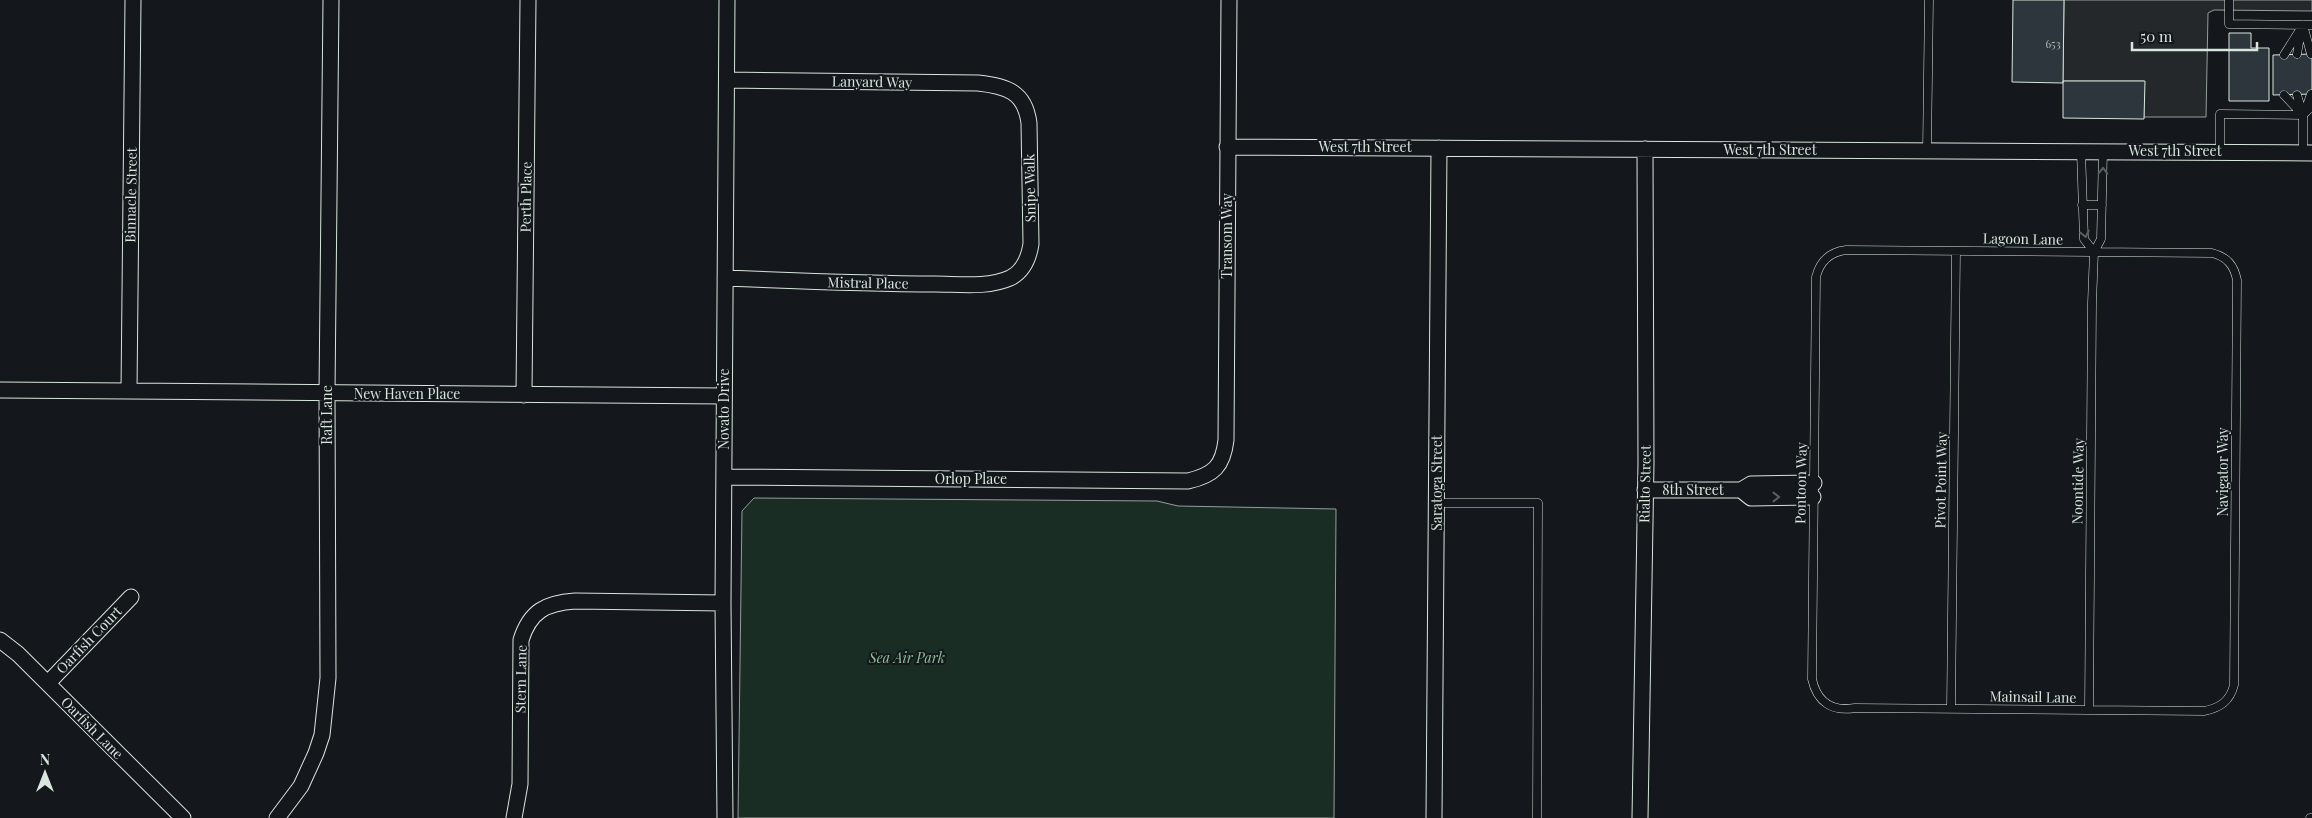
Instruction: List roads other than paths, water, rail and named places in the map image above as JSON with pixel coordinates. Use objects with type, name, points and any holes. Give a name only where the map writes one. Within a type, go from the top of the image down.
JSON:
[{"type":"street","name":"Binnacle Street","points":[[129,391],[133,0]]},
{"type":"street","name":"Raft Lane","points":[[277,818],[286,809],[301,786],[322,735],[328,678],[327,393],[330,0]]},
{"type":"street","name":"Perth Place","points":[[524,394],[528,0]]},
{"type":"street","name":"Novato Drive","points":[[725,818],[723,603],[727,0]]},
{"type":"street","name":"Transom Way","points":[[1215,470],[1224,455],[1226,440],[1229,0]]},
{"type":"street","name":"Lanyard Way","points":[[727,80],[978,83],[997,85],[1016,93]]},
{"type":"street","name":"Snipe Walk","points":[[1009,278],[1022,268],[1029,255],[1031,244],[1029,123],[1027,110],[1016,93]]},
{"type":"street","name":"West 7th Street","points":[[1227,147],[2308,153]]},
{"type":"street","name":"Saratoga Street","points":[[1434,818],[1439,148]]},
{"type":"street","name":"Rialto Street","points":[[1640,818],[1645,490],[1645,149]]},
{"type":"street","name":"Mistral Place","points":[[726,278],[895,284],[976,284],[998,282],[1009,278]]},
{"type":"street","name":"New Haven Place","points":[[0,390],[724,396]]},
{"type":"street","name":"Orlop Place","points":[[724,477],[1188,481],[1203,477],[1215,470]]},
{"type":"street","name":"8th Street","points":[[1645,490],[1741,490],[1751,484],[1814,490]]},
{"type":"street","name":"Oarfish Court","points":[[48,683],[131,597]]},
{"type":"street","name":"Stern Lane","points":[[514,818],[520,784],[521,640],[525,627],[539,611],[557,602],[575,601],[723,603]]},
{"type":"street","name":"Oarfish Lane","points":[[0,640],[18,654],[48,683],[183,818]]},
{"type":"lane","points":[[1927,150],[1929,0]]},
{"type":"lane","points":[[2229,1],[2229,24],[2312,25]]},
{"type":"lane","points":[[2303,24],[2312,38]]},
{"type":"lane","points":[[2296,54],[2303,24]]},
{"type":"lane","points":[[2303,24],[2311,54]]},
{"type":"lane","points":[[2284,55],[2303,24]]},
{"type":"lane","points":[[2303,115],[2311,94]]},
{"type":"lane","points":[[2284,95],[2303,115]]},
{"type":"lane","points":[[2297,95],[2303,115],[2308,153]]},
{"type":"lane","points":[[2220,152],[2220,114],[2303,115],[2312,106]]},
{"type":"lane","name":"Noontide Way","points":[[2081,151],[2084,238],[2094,252]]},
{"type":"lane","name":"Noontide Way","points":[[2089,710],[2094,252],[2101,239],[2103,151]]},
{"type":"lane","points":[[2082,205],[2102,205]]},
{"type":"lane","name":"Lagoon Lane","points":[[1834,252],[1846,250],[2212,253]]},
{"type":"lane","name":"Pivot Point Way","points":[[1951,708],[1956,251]]},
{"type":"lane","name":"Pontoon Way","points":[[1834,252],[1825,258],[1818,268],[1816,276],[1812,679],[1814,689],[1819,698],[1828,705],[1838,709]]},
{"type":"lane","name":"Navigator Way","points":[[2212,253],[2222,256],[2230,262],[2235,270],[2237,280],[2234,685],[2226,702]]},
{"type":"lane","points":[[1436,503],[1538,502],[1537,818]]},
{"type":"lane","name":"Mainsail Lane","points":[[1838,709],[1951,708],[2204,711],[2214,709],[2226,702]]},
{"type":"park label","name":"Sea Air Park","points":[[907,658]]}]
